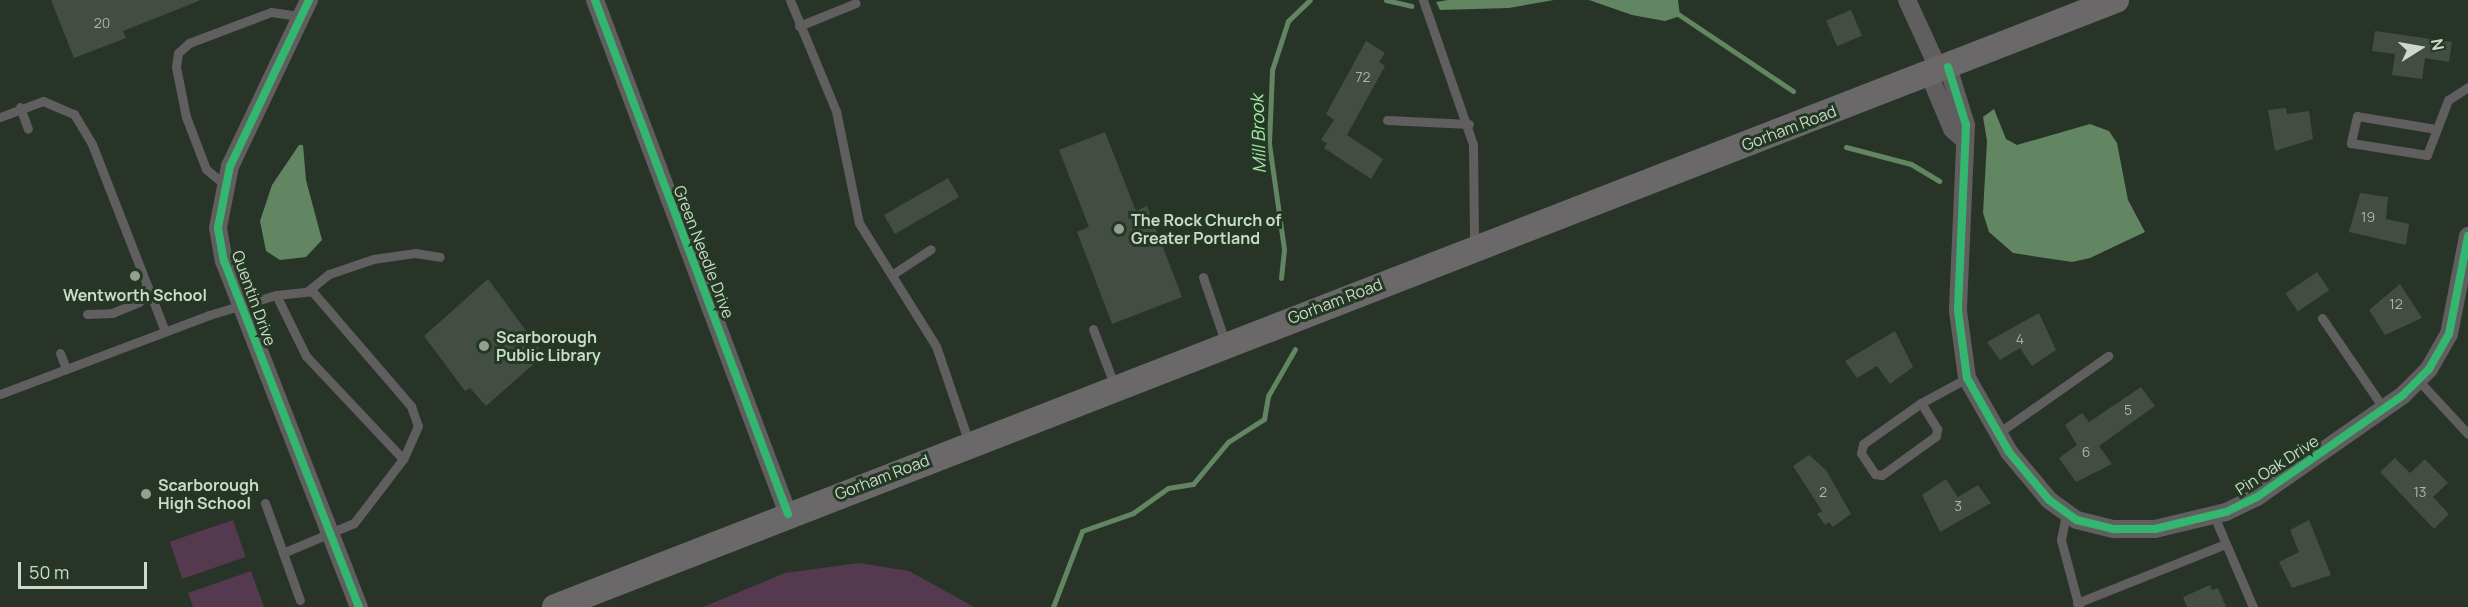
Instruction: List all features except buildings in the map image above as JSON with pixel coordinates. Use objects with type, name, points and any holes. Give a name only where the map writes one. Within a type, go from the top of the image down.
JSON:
[{"type":"main road","name":"Gorham Road","points":[[555,607],[969,443],[2116,0]]},
{"type":"street","name":"Green Needle Drive","points":[[595,0],[788,514]]},
{"type":"street","points":[[1907,0],[1938,70]]},
{"type":"street","name":"Quentin Drive","points":[[305,8],[225,185],[220,244],[241,305],[359,607]]},
{"type":"street","name":"Pin Oak Drive","points":[[1938,70],[1952,129],[1963,139],[1958,311],[1967,378],[1997,434],[2038,488],[2066,514],[2095,525],[2134,530],[2175,526],[2214,516],[2257,497],[2384,409],[2419,381],[2449,333],[2468,236]]},
{"type":"lane","points":[[790,0],[836,111],[854,208],[936,346],[969,443]]},
{"type":"lane","points":[[1423,0],[1469,124],[1473,151],[1474,247]]},
{"type":"lane","points":[[799,26],[856,3]]},
{"type":"lane","points":[[225,185],[206,169],[186,117],[176,67],[178,53],[189,43],[271,12],[305,8]]},
{"type":"lane","points":[[2436,129],[2357,117],[2351,143],[2427,155],[2450,97],[2468,87]]},
{"type":"lane","points":[[0,117],[20,107],[51,101],[74,114],[92,144],[165,332]]},
{"type":"lane","points":[[20,107],[28,129]]},
{"type":"lane","points":[[1387,120],[1469,124]]},
{"type":"lane","points":[[892,274],[931,249]]},
{"type":"lane","points":[[0,394],[241,305],[276,295],[309,290],[329,274],[373,259],[415,253],[440,257]]},
{"type":"lane","points":[[1203,277],[1226,344]]},
{"type":"lane","points":[[87,314],[112,313],[139,302],[146,284]]},
{"type":"lane","points":[[283,553],[331,537],[354,523],[403,459],[417,432],[415,413],[321,297],[309,290]]},
{"type":"lane","points":[[276,295],[306,356],[403,459]]},
{"type":"lane","points":[[2322,318],[2384,409]]},
{"type":"lane","points":[[1093,329],[1115,387]]},
{"type":"lane","points":[[60,353],[66,369]]},
{"type":"lane","points":[[1997,434],[2108,356]]},
{"type":"lane","points":[[1921,403],[1937,429],[1936,436],[1882,474],[1875,474],[1861,453],[1863,444],[1921,403],[1967,378]]},
{"type":"lane","points":[[2419,381],[2468,434]]},
{"type":"lane","points":[[265,503],[300,600]]},
{"type":"lane","points":[[2066,514],[2061,540],[2078,605],[2225,544]]},
{"type":"lane","points":[[2214,516],[2253,607]]},
{"type":"shaded area","points":[[1554,0],[1509,8],[1440,10],[1436,2]]},
{"type":"shaded area","points":[[1589,0],[1678,0],[1680,16],[1665,21],[1632,15]]},
{"type":"shaded area","points":[[1994,109],[2006,139],[2017,145],[2090,124],[2109,131],[2117,143],[2128,200],[2145,232],[2090,258],[2072,262],[2013,253],[1989,232],[1983,213],[1987,141],[1983,117]]},
{"type":"shaded area","points":[[299,145],[303,145],[306,180],[322,240],[306,257],[280,260],[266,251],[260,221],[272,185]]},
{"type":"shaded area","points":[[233,520],[246,557],[182,579],[170,542]]},
{"type":"shaded area","points":[[859,563],[909,571],[974,607],[703,607],[785,573]]},
{"type":"shaded area","points":[[251,571],[264,607],[193,607],[188,593]]},
{"type":"waterway","name":"Mill Brook","points":[[1281,278],[1284,249],[1269,143],[1272,70],[1288,21],[1310,0]]},
{"type":"waterway","name":"Mill Brook","points":[[1386,0],[1411,6]]},
{"type":"waterway","points":[[1675,12],[1793,91]]},
{"type":"waterway","points":[[1846,147],[1911,164],[1939,181]]},
{"type":"waterway","name":"Mill Brook","points":[[1053,607],[1082,531],[1133,513],[1168,488],[1193,484],[1228,442],[1264,419],[1268,396],[1295,349]]},
{"type":"cycle path","points":[[309,0],[230,166],[218,228],[224,261],[359,607]]},
{"type":"cycle path","points":[[595,0],[788,514]]},
{"type":"cycle path","points":[[1948,67],[1966,125],[1958,311],[1967,378],[2009,452],[2049,500],[2077,520],[2114,529],[2155,529],[2226,512],[2257,497],[2403,395],[2429,369],[2449,334],[2468,236]]},
{"type":"place","name":"The Rock Church of Greater Portland","points":[[1119,229]]},
{"type":"place","name":"Wentworth School","points":[[135,276]]},
{"type":"place","name":"Scarborough Public Library","points":[[484,346]]},
{"type":"place","name":"Scarborough High School","points":[[146,494]]}]
